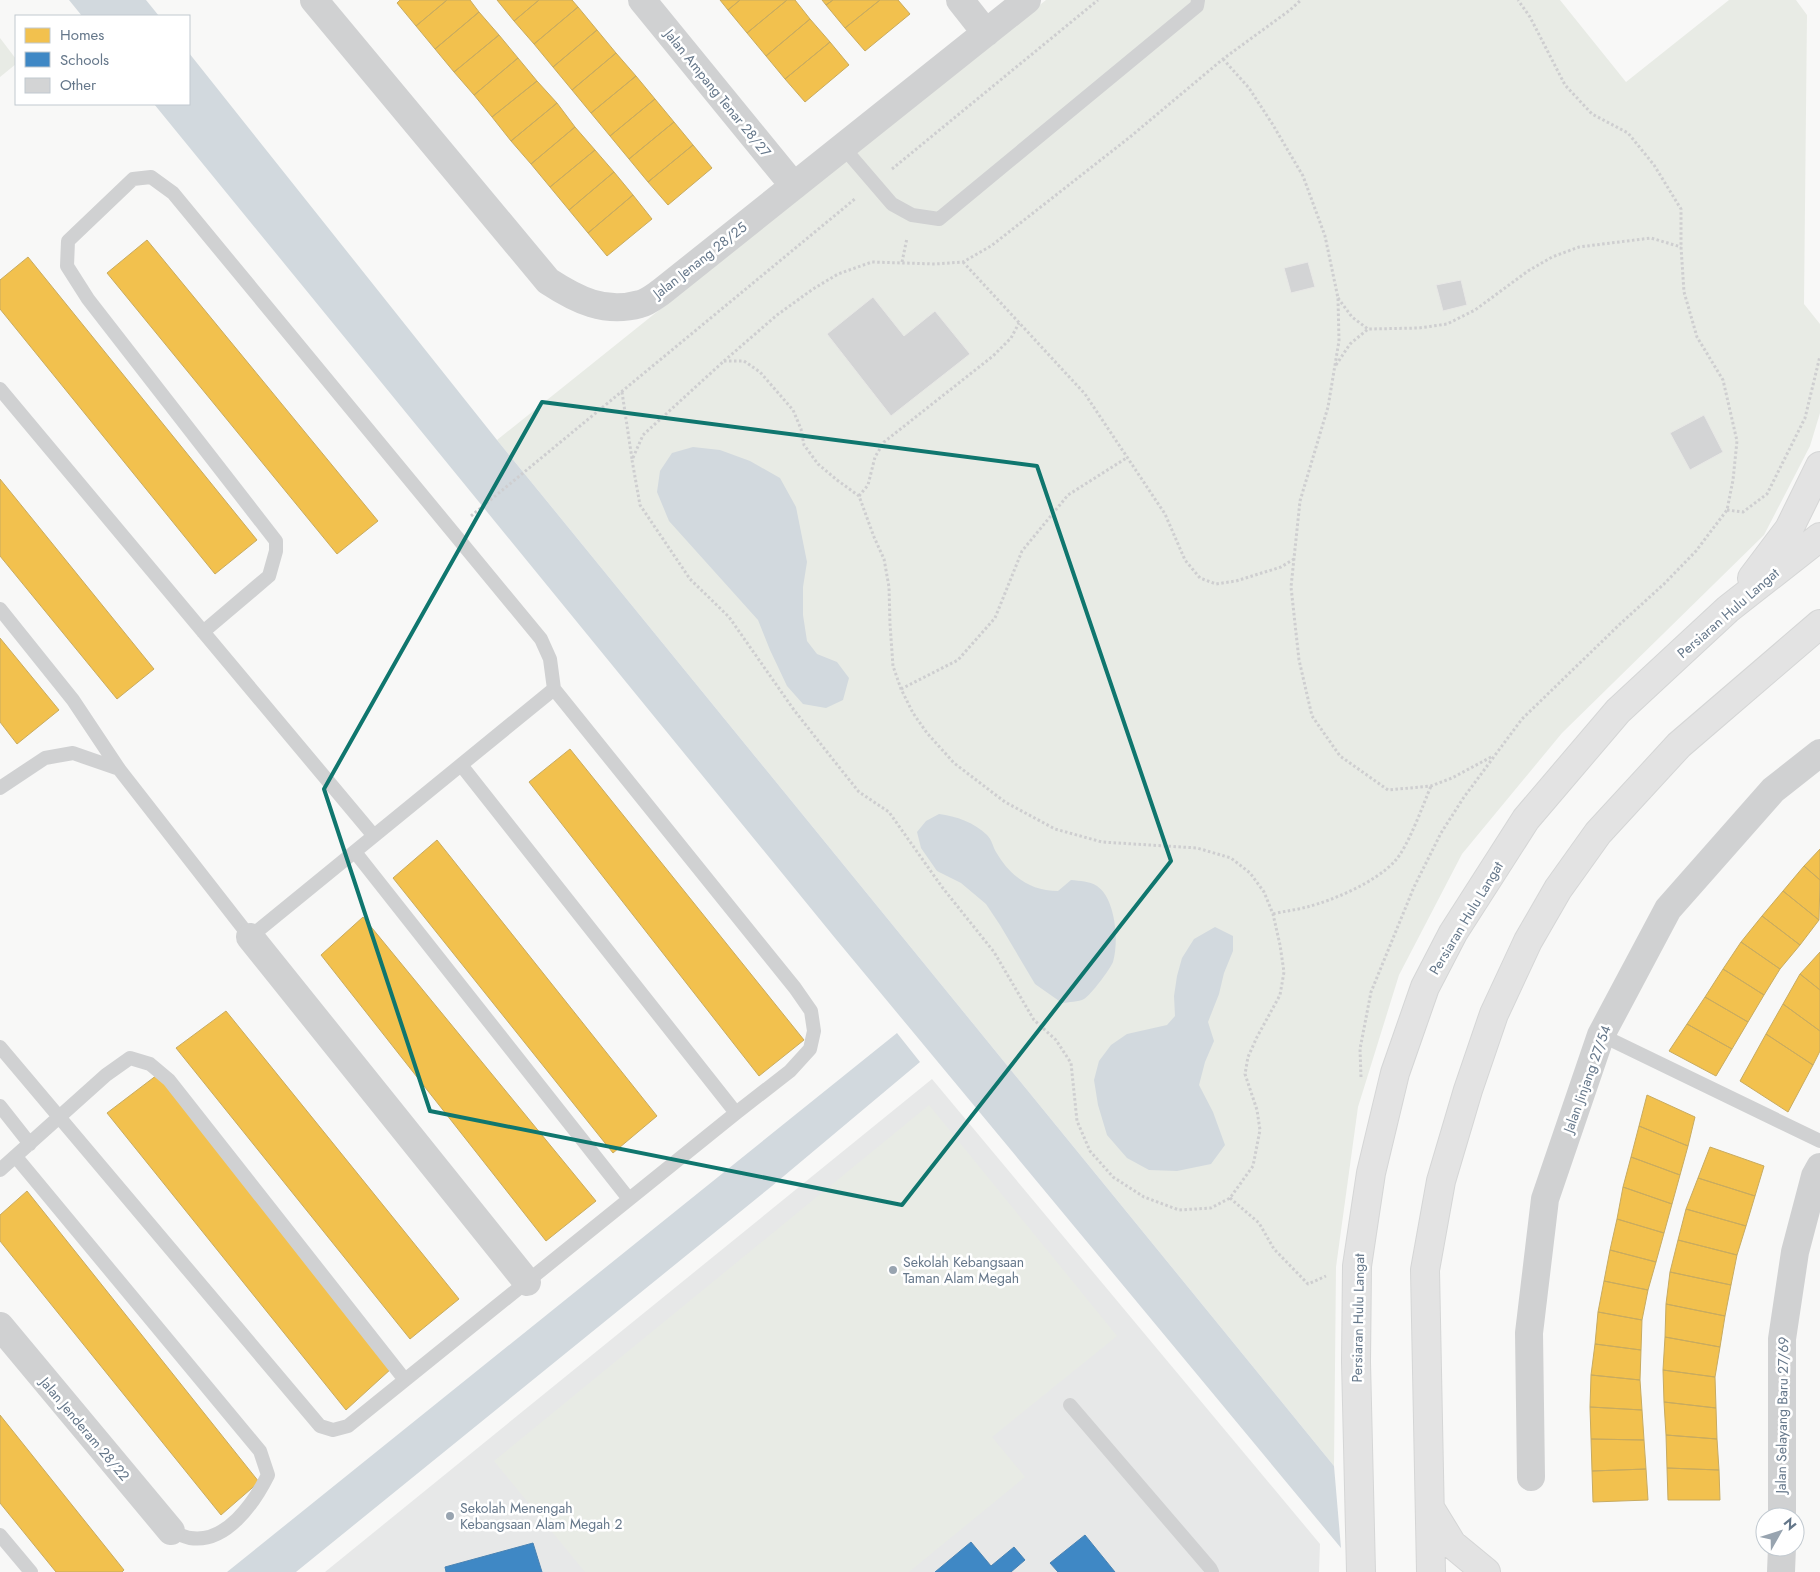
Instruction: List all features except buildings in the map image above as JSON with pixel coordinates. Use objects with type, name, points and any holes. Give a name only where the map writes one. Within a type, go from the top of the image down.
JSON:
[{"type":"main road","points":[[1728,609],[1789,528],[1820,466]]},
{"type":"main road","name":"Persiaran Hulu Langat","points":[[1361,1572],[1356,1362],[1357,1266],[1371,1174],[1388,1100],[1395,1073],[1425,987],[1453,934],[1526,819],[1618,711],[1728,609],[1820,537]]},
{"type":"main road","points":[[1431,1572],[1425,1270],[1441,1181],[1468,1090],[1494,1014],[1528,941],[1558,889],[1598,833],[1679,745],[1759,674],[1820,624]]},
{"type":"main road","points":[[1429,1507],[1452,1544],[1486,1572]]},
{"type":"street","name":"Jalan Ampang Tenar 28/27","points":[[642,0],[794,186]]},
{"type":"street","points":[[960,0],[986,33]]},
{"type":"street","name":"Jalan Jenang 28/25","points":[[315,1],[548,281],[570,296],[596,306],[621,307],[642,304],[661,292],[1027,0]]},
{"type":"street","name":"Jalan Jinjang 27/54","points":[[1531,1477],[1529,1333],[1545,1199],[1601,1035],[1668,909],[1774,790],[1820,753]]},
{"type":"street","points":[[250,937],[527,1282]]},
{"type":"street","name":"Jalan Selayang Baru 27/69","points":[[1782,1507],[1782,1339],[1795,1252],[1815,1176],[1820,1167]]},
{"type":"street","name":"Jalan Jenderam 28/22","points":[[0,1326],[171,1531]]},
{"type":"street","points":[[1782,1557],[1782,1572]]},
{"type":"lane","points":[[843,147],[892,204],[912,214],[939,219],[1197,6],[1198,0]]},
{"type":"lane","points":[[0,1048],[320,1426],[333,1430],[348,1426],[790,1071],[810,1049],[814,1031],[811,1010],[789,980],[554,689],[550,659],[541,639],[173,193],[151,178],[133,179],[68,241],[66,266],[88,299],[276,541],[276,551],[269,576],[203,632]]},
{"type":"lane","points":[[0,389],[374,836]]},
{"type":"lane","points":[[0,609],[73,700],[119,769],[250,937],[554,689]]},
{"type":"lane","points":[[0,788],[45,758],[73,753],[119,769]]},
{"type":"lane","points":[[461,765],[736,1113]]},
{"type":"lane","points":[[355,852],[629,1199]]},
{"type":"lane","points":[[1601,1035],[1820,1141]]},
{"type":"lane","points":[[0,1170],[106,1076],[130,1058],[150,1064],[169,1080],[405,1380]]},
{"type":"lane","points":[[0,1106],[30,1144]]},
{"type":"lane","points":[[16,1157],[260,1451],[268,1475],[258,1495],[239,1519],[213,1536],[190,1538],[171,1531]]},
{"type":"lane","points":[[1070,1405],[1212,1572]]},
{"type":"lane","points":[[0,1535],[31,1572]]},
{"type":"path","points":[[465,521],[1098,0]]},
{"type":"path","points":[[632,460],[643,435],[777,315],[813,289],[838,274],[872,262],[935,264],[963,262],[991,246],[1023,223],[1223,59],[1301,0]]},
{"type":"path","points":[[1361,1086],[1360,1049],[1371,992],[1414,887],[1441,833],[1464,796],[1522,719],[1664,584],[1696,551],[1727,510],[1733,480],[1736,441],[1723,380],[1697,337],[1684,292],[1681,209],[1654,164],[1628,133],[1592,114],[1565,85],[1530,17],[1518,0]]},
{"type":"path","points":[[1223,59],[1249,88],[1303,176],[1325,236],[1338,298],[1339,341],[1335,368],[1328,407],[1300,501],[1292,587],[1299,660],[1312,716],[1340,756],[1388,790],[1431,786],[1452,778],[1495,755]]},
{"type":"path","points":[[1338,298],[1352,317],[1368,329],[1418,328],[1447,324],[1475,310],[1528,271],[1552,257],[1579,247],[1651,238],[1681,247]]},
{"type":"path","points":[[963,262],[1085,394],[1165,514],[1185,560],[1200,578],[1216,584],[1236,581],[1281,567],[1294,558]]},
{"type":"path","points":[[859,496],[868,485],[876,457],[884,442],[992,356],[1011,338],[1020,323]]},
{"type":"path","points":[[1335,368],[1350,344],[1368,329]]},
{"type":"path","points":[[1727,510],[1743,512],[1767,494],[1806,418],[1820,356]]},
{"type":"path","points":[[622,392],[640,505],[690,579],[729,617],[794,710],[859,792],[889,812],[942,887],[994,952],[1034,1020],[1056,1040],[1071,1063],[1077,1121],[1090,1151],[1113,1178],[1144,1197],[1179,1210],[1211,1208],[1230,1198],[1254,1166],[1260,1130],[1257,1110],[1245,1074],[1248,1057],[1280,995],[1284,972],[1274,914],[1264,892],[1250,873],[1231,858],[1198,848],[1102,842],[1056,829],[1005,802],[954,763],[927,733],[913,713],[901,689],[894,666],[889,587],[884,560],[859,496],[818,464],[804,445],[801,429],[792,410],[760,372],[744,361],[724,361]]},
{"type":"path","points":[[901,689],[958,660],[995,618],[1022,551],[1068,494],[1128,457]]},
{"type":"path","points":[[1274,914],[1308,907],[1332,898],[1377,875],[1395,861],[1431,786]]},
{"type":"path","points":[[1230,1198],[1259,1223],[1274,1248],[1308,1284],[1332,1273]]},
{"type":"highlighted area","points":[[542,402],[1037,466],[1171,861],[902,1205],[430,1111],[324,789]]},
{"type":"shaded area","points":[[69,0],[146,0],[158,15],[81,15]]},
{"type":"shaded area","points":[[1046,0],[1560,0],[1626,82],[1729,0],[1796,0],[1807,15],[1804,304],[1820,324],[1820,413],[1810,446],[1764,535],[1562,733],[1462,854],[1399,975],[1358,1107],[1336,1267],[1334,1466],[497,440]]},
{"type":"shaded area","points":[[0,38],[15,58],[15,65],[0,77]]},
{"type":"shaded area","points":[[190,54],[497,440],[1334,1466],[1341,1548],[835,938],[155,105],[190,105]]},
{"type":"shaded area","points":[[693,447],[720,450],[750,461],[780,478],[796,507],[807,562],[803,587],[803,615],[807,641],[817,654],[837,662],[849,678],[843,700],[826,708],[803,704],[787,686],[758,620],[669,521],[657,492],[660,471],[672,453]]},
{"type":"shaded area","points":[[939,814],[952,816],[977,827],[989,837],[996,852],[1014,875],[1030,885],[1058,891],[1071,880],[1094,884],[1103,892],[1112,910],[1116,933],[1115,954],[1108,970],[1087,997],[1079,1001],[1062,1003],[1035,984],[986,904],[961,883],[937,871],[921,848],[917,832],[926,821]]},
{"type":"shaded area","points":[[1215,927],[1233,936],[1233,951],[1208,1022],[1214,1041],[1205,1062],[1199,1085],[1213,1112],[1225,1145],[1211,1164],[1177,1171],[1149,1170],[1127,1158],[1107,1135],[1098,1105],[1094,1080],[1099,1061],[1111,1045],[1127,1034],[1167,1025],[1175,1016],[1174,996],[1182,958],[1194,939]]},
{"type":"shaded area","points":[[897,1033],[920,1062],[772,1186],[296,1572],[227,1572]]},
{"type":"shaded area","name":"Sekolah Kebangsaan Taman Alam Megah","points":[[932,1079],[1320,1544],[1319,1572],[325,1572]]},
{"type":"shaded area","name":"Sekolah Kebangsaan Taman Alam Megah","points":[[929,1105],[1117,1336],[992,1437],[1025,1477],[909,1572],[585,1572],[494,1461]]},
{"type":"place","name":"Sekolah Kebangsaan Taman Alam Megah","points":[[893,1270]]},
{"type":"place","name":"Sekolah Menengah Kebangsaan Alam Megah 2","points":[[450,1516]]}]
